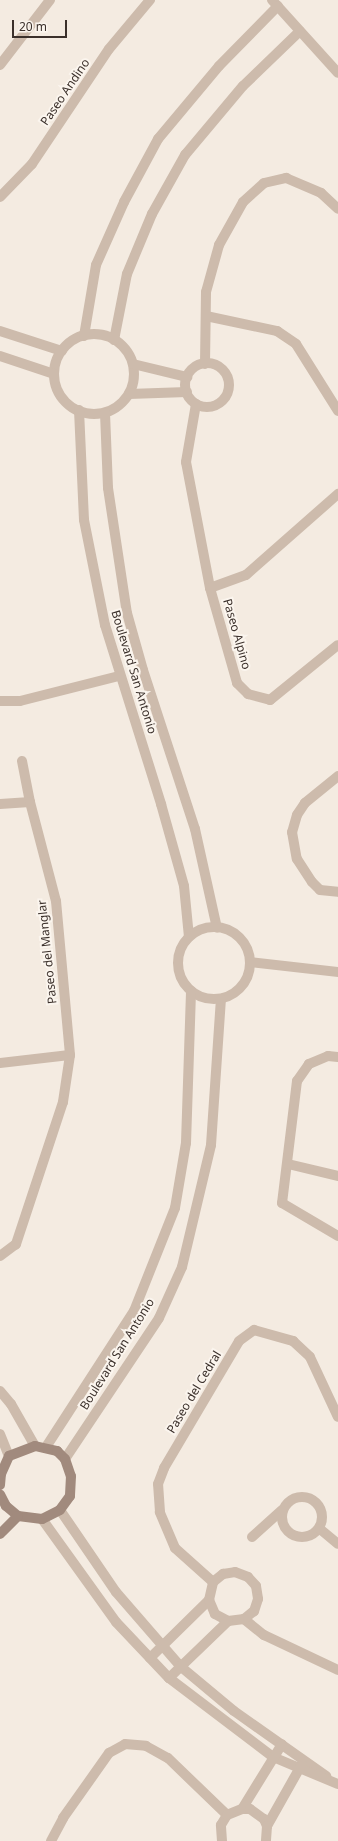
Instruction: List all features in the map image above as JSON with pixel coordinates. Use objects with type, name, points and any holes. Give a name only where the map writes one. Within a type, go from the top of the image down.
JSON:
[{"type":"street","points":[[0,65],[50,0]]},
{"type":"street","name":"Paseo Andino","points":[[0,197],[32,164],[110,49],[150,0]]},
{"type":"street","points":[[84,336],[96,265],[124,202],[158,139],[218,66],[275,3],[338,73]]},
{"type":"street","points":[[114,340],[128,274],[152,214],[185,155],[243,86],[300,31]]},
{"type":"street","points":[[205,364],[206,292],[219,245],[243,202],[264,183],[286,178],[321,193],[338,209]]},
{"type":"street","points":[[206,316],[277,331],[296,344],[338,411]]},
{"type":"street","points":[[0,331],[62,351]]},
{"type":"street","points":[[84,336],[104,336],[114,340],[122,346],[133,364],[134,374],[129,394],[118,406],[105,413],[94,414],[79,410],[66,402],[60,394],[54,374],[56,364],[62,351],[74,340],[84,336]]},
{"type":"street","points":[[0,356],[54,374]]},
{"type":"street","points":[[133,364],[187,377]]},
{"type":"street","points":[[205,364],[219,367],[229,379],[230,387],[228,394],[218,405],[210,407],[196,404],[186,392],[187,377],[191,370],[205,364]]},
{"type":"street","points":[[129,394],[186,392]]},
{"type":"street","name":"Paseo Alpino","points":[[196,404],[186,462],[210,588],[237,683],[248,694],[270,700],[338,646]]},
{"type":"street","name":"Boulevard San Antonio","points":[[79,410],[84,520],[105,625],[119,676],[162,804],[184,886],[189,937]]},
{"type":"street","name":"Boulevard San Antonio","points":[[105,413],[108,488],[127,613],[143,670],[195,829],[217,928]]},
{"type":"street","name":"Paseo Alpino","points":[[210,588],[246,575],[338,494]]},
{"type":"street","points":[[0,701],[20,701],[119,676]]},
{"type":"street","name":"Paseo del Manglar","points":[[0,1256],[16,1244],[63,1102],[70,1055],[56,901],[30,802],[22,761]]},
{"type":"street","points":[[338,776],[305,803],[296,815],[292,832],[296,859],[312,882],[320,890],[338,892]]},
{"type":"street","points":[[0,804],[30,802]]},
{"type":"street","points":[[217,928],[236,935],[248,952],[250,962],[245,981],[234,992],[220,998],[200,996],[184,984],[178,965],[179,954],[189,937],[197,931],[217,928]]},
{"type":"street","points":[[250,962],[338,972]]},
{"type":"street","name":"Boulevard San Antonio","points":[[46,1447],[134,1311],[175,1208],[186,1143],[192,991]]},
{"type":"street","name":"Boulevard San Antonio","points":[[65,1459],[159,1318],[182,1267],[211,1145],[220,998]]},
{"type":"street","points":[[0,1063],[70,1055]]},
{"type":"street","points":[[338,1057],[328,1056],[309,1064],[296,1081],[288,1164],[282,1203],[338,1236]]},
{"type":"street","points":[[288,1164],[338,1176]]},
{"type":"street","name":"Paseo del Cedral","points":[[213,1582],[176,1548],[160,1512],[158,1484],[164,1468],[239,1341],[254,1330],[293,1341],[310,1357],[338,1417]]},
{"type":"street","points":[[0,1391],[12,1404],[35,1446]]},
{"type":"street","points":[[0,1434],[9,1456]]},
{"type":"street","points":[[0,1484],[1,1474],[9,1456],[35,1446],[46,1447],[57,1451],[65,1459],[71,1476],[70,1496],[60,1510],[42,1519],[18,1516],[6,1506],[0,1494]]},
{"type":"street","points":[[252,1537],[282,1510],[291,1499],[305,1496],[317,1503],[323,1515],[320,1529],[308,1538],[292,1536],[282,1525],[282,1510]]},
{"type":"street","points":[[60,1510],[116,1592],[162,1648],[180,1666],[234,1711],[305,1759],[336,1783]]},
{"type":"street","points":[[0,1534],[18,1516]]},
{"type":"street","points":[[42,1519],[116,1622],[169,1678],[273,1757],[336,1783]]},
{"type":"street","points":[[320,1529],[338,1544]]},
{"type":"street","points":[[150,1658],[162,1648],[209,1600],[213,1582],[223,1574],[236,1572],[248,1576],[256,1586],[258,1599],[254,1611],[244,1619],[228,1621],[215,1614],[209,1600]]},
{"type":"street","points":[[244,1619],[264,1635],[338,1670]]},
{"type":"street","points":[[169,1678],[228,1621]]},
{"type":"street","points":[[51,1841],[63,1818],[109,1753],[125,1744],[146,1746],[168,1758],[227,1815]]},
{"type":"street","points":[[222,1841],[221,1825],[227,1815],[242,1808],[282,1744]]},
{"type":"street","points":[[266,1841],[267,1826],[305,1759]]},
{"type":"street","points":[[242,1808],[258,1813],[267,1826]]}]
